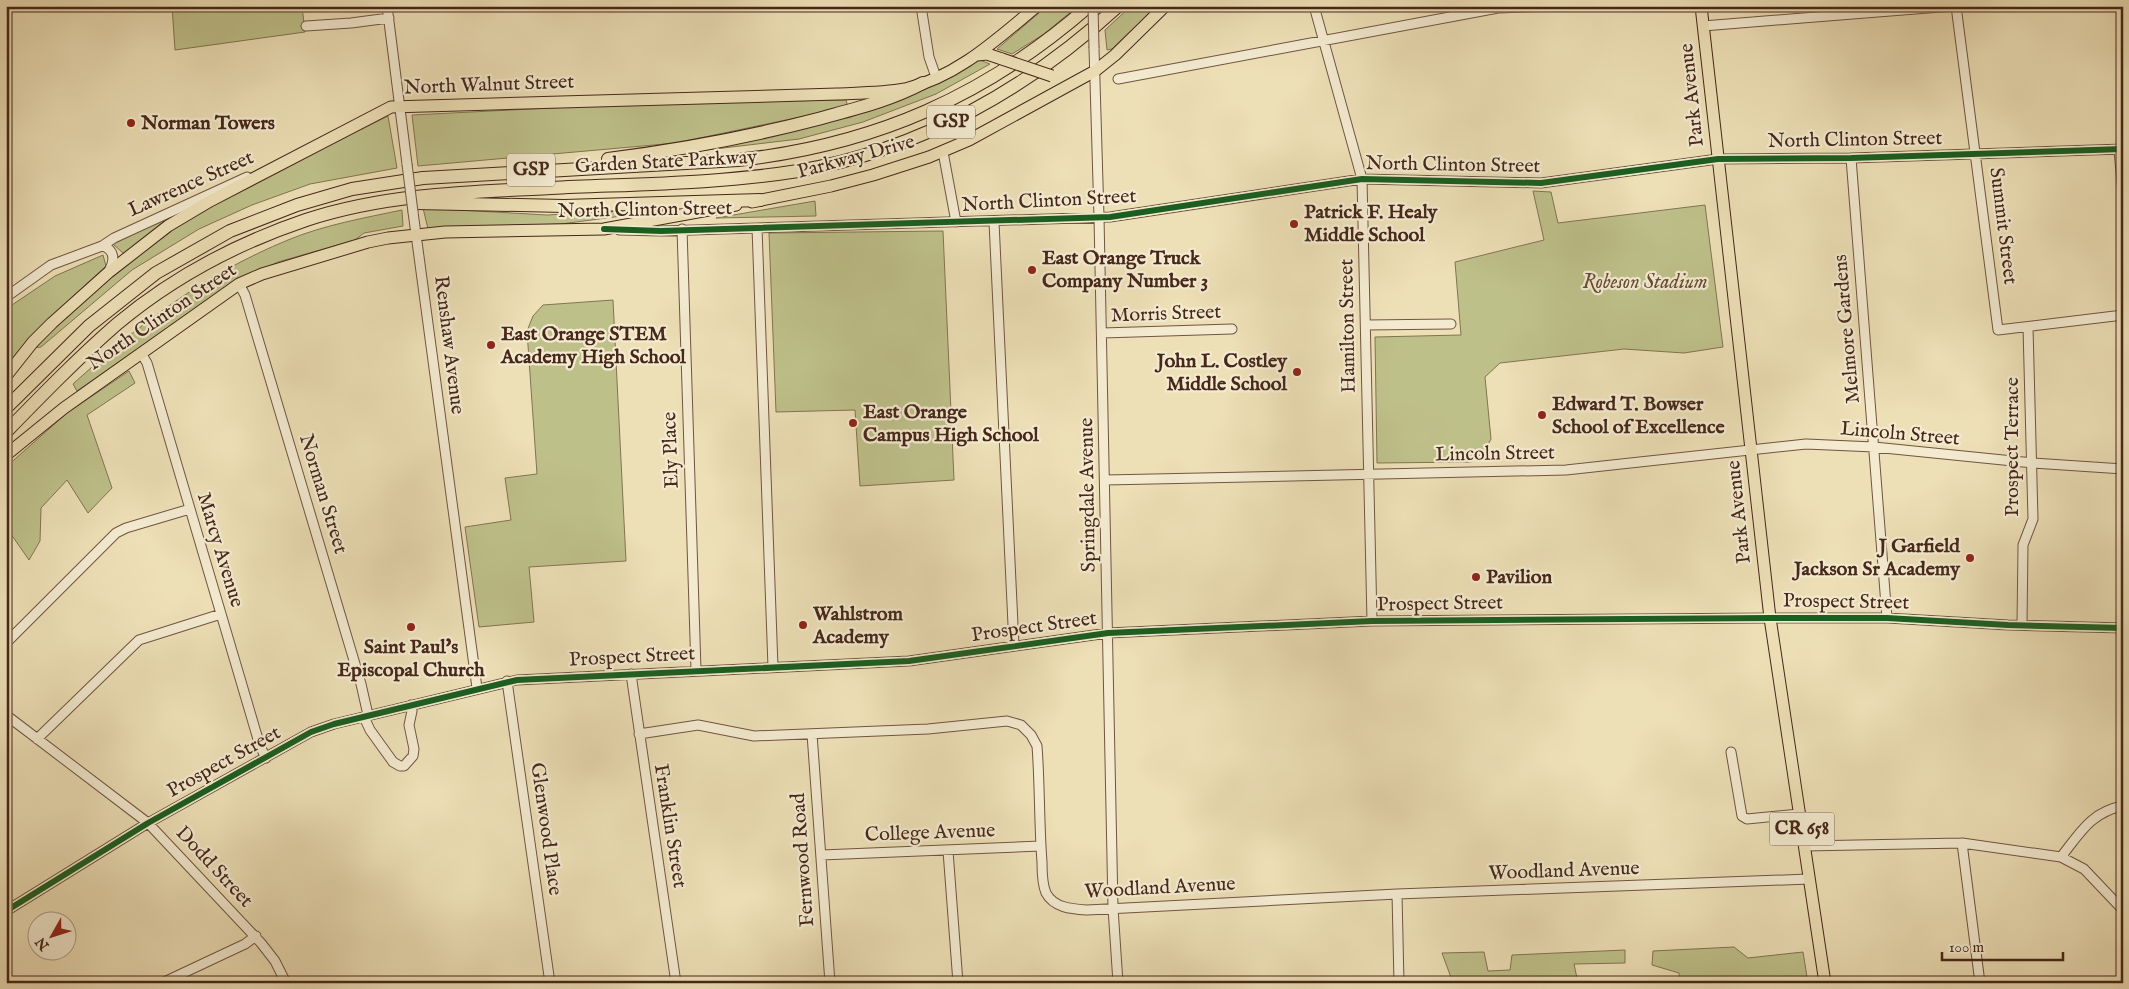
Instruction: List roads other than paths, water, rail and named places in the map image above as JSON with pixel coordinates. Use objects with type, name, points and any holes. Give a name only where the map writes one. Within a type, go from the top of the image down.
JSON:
[{"type":"highway","name":"Garden State Parkway","points":[[6,408],[68,345],[121,298],[168,265],[230,231],[297,205],[359,188],[423,178],[523,170],[738,160],[795,152],[864,136],[918,116],[982,84],[1042,45],[1089,6]]},
{"type":"highway","name":"Garden State Parkway","points":[[6,432],[101,338],[140,306],[176,281],[234,249],[280,229],[328,213],[377,202],[464,192],[733,179],[799,170],[856,158],[926,133],[992,100],[1054,60],[1118,6]]},
{"type":"highway","points":[[523,170],[703,145],[786,127],[895,97],[923,83]]},
{"type":"highway","points":[[377,202],[564,206],[760,200]]},
{"type":"main road","name":"North Walnut Street","points":[[6,376],[39,335],[109,272],[178,219],[386,109],[400,106],[892,91],[923,83],[977,55],[1037,6]]},
{"type":"main road","name":"Parkway Drive","points":[[604,229],[845,183],[943,152],[997,126],[1094,71],[1114,55],[1165,6]]},
{"type":"main road","name":"Park Avenue","points":[[1701,6],[1770,618],[1824,983]]},
{"type":"main road","points":[[977,55],[987,54],[1052,76],[1057,82],[1056,87],[1043,100]]},
{"type":"main road","name":"North Clinton Street","points":[[6,456],[46,421],[141,353],[239,284],[262,274],[368,242],[416,234],[604,229]]},
{"type":"street","name":"Renshaw Avenue","points":[[387,6],[477,688]]},
{"type":"street","points":[[921,6],[929,58],[936,77]]},
{"type":"street","name":"Springdale Avenue","points":[[1093,6],[1100,217],[1113,908],[1118,983]]},
{"type":"street","name":"Hamilton Street","points":[[1314,6],[1362,179],[1372,621]]},
{"type":"street","points":[[1118,79],[1498,8],[1554,6]]},
{"type":"street","points":[[1703,26],[1954,6]]},
{"type":"street","name":"Summit Street","points":[[1954,6],[1976,154],[1998,330],[2028,327]]},
{"type":"street","points":[[306,26],[389,18]]},
{"type":"street","points":[[2121,150],[2123,195]]},
{"type":"street","name":"North Clinton Street","points":[[604,229],[651,231],[994,222],[1100,217],[1362,179],[1541,183],[1718,159],[1851,158],[2121,150]]},
{"type":"street","points":[[943,152],[956,222]]},
{"type":"street","name":"Lawrence Street","points":[[6,297],[51,265],[102,246],[114,238],[221,188],[296,157]]},
{"type":"street","name":"Melmore Gardens","points":[[1851,158],[1887,618]]},
{"type":"street","points":[[994,222],[1014,646]]},
{"type":"street","points":[[757,228],[773,667]]},
{"type":"street","name":"Ely Place","points":[[682,230],[696,670]]},
{"type":"street","points":[[102,246],[109,249],[113,258],[113,264],[109,272]]},
{"type":"street","name":"Norman Street","points":[[239,284],[246,295],[361,684],[370,730],[393,762],[400,766],[404,766],[411,760],[414,750],[408,725],[412,711],[411,705]]},
{"type":"street","points":[[2028,327],[2123,315]]},
{"type":"street","points":[[1366,325],[1451,324]]},
{"type":"street","name":"Prospect Terrace","points":[[2022,625],[2024,545],[2033,519],[2028,327]]},
{"type":"street","name":"Morris Street","points":[[1102,334],[1232,329]]},
{"type":"street","name":"Marcy Avenue","points":[[141,353],[147,363],[221,614],[266,758]]},
{"type":"street","name":"Lincoln Street","points":[[1105,480],[1566,470],[1806,444],[2123,469]]},
{"type":"street","points":[[6,643],[116,533],[126,528],[190,508]]},
{"type":"street","points":[[37,739],[139,640],[221,614]]},
{"type":"street","name":"Prospect Street","points":[[6,911],[148,823],[311,732],[325,726],[507,681],[696,670],[909,661],[1108,634],[1372,621],[1887,618],[2123,628]]},
{"type":"street","name":"Franklin Street","points":[[631,674],[676,983]]},
{"type":"street","name":"Glenwood Place","points":[[507,681],[550,983]]},
{"type":"street","name":"Dodd Street","points":[[6,716],[148,823],[256,936],[270,955],[286,983]]},
{"type":"street","name":"Woodland Avenue","points":[[639,734],[698,725],[712,726],[754,736],[928,730],[1008,721],[1021,725],[1038,746],[1040,846],[1046,893],[1055,902],[1068,909],[1087,910],[1397,894],[1809,879]]},
{"type":"street","name":"Fernwood Road","points":[[812,734],[830,983]]},
{"type":"street","points":[[1731,752],[1742,816],[1746,819],[1799,814]]},
{"type":"street","points":[[2061,857],[2088,822],[2101,812],[2123,806]]},
{"type":"street","points":[[1962,843],[1980,983]]},
{"type":"street","points":[[1804,846],[1962,843],[2061,857],[2084,869],[2123,910]]},
{"type":"street","name":"College Avenue","points":[[821,855],[1040,846]]},
{"type":"street","points":[[948,851],[958,983]]},
{"type":"street","points":[[1397,894],[1399,983]]},
{"type":"street","points":[[162,983],[245,944],[256,936]]},
{"type":"place","name":"Norman Towers","points":[[131,123]]},
{"type":"place","name":"Patrick F. Healy Middle School","points":[[1294,224]]},
{"type":"place","name":"East Orange Truck Company Number 3","points":[[1032,270]]},
{"type":"place","name":"East Orange STEM Academy High School","points":[[491,345]]},
{"type":"place","name":"John L. Costley Middle School","points":[[1297,372]]},
{"type":"place","name":"Edward T. Bowser School of Excellence","points":[[1542,415]]},
{"type":"place","name":"East Orange Campus High School","points":[[853,423]]},
{"type":"place","name":"J Garfield Jackson Sr Academy","points":[[1970,558]]},
{"type":"place","name":"Pavilion","points":[[1476,577]]},
{"type":"place","name":"Wahlstrom Academy","points":[[803,625]]},
{"type":"place","name":"Saint Paul's Episcopal Church","points":[[411,627]]},
{"type":"park label","name":"Robeson Stadium","points":[[1645,282]]}]
